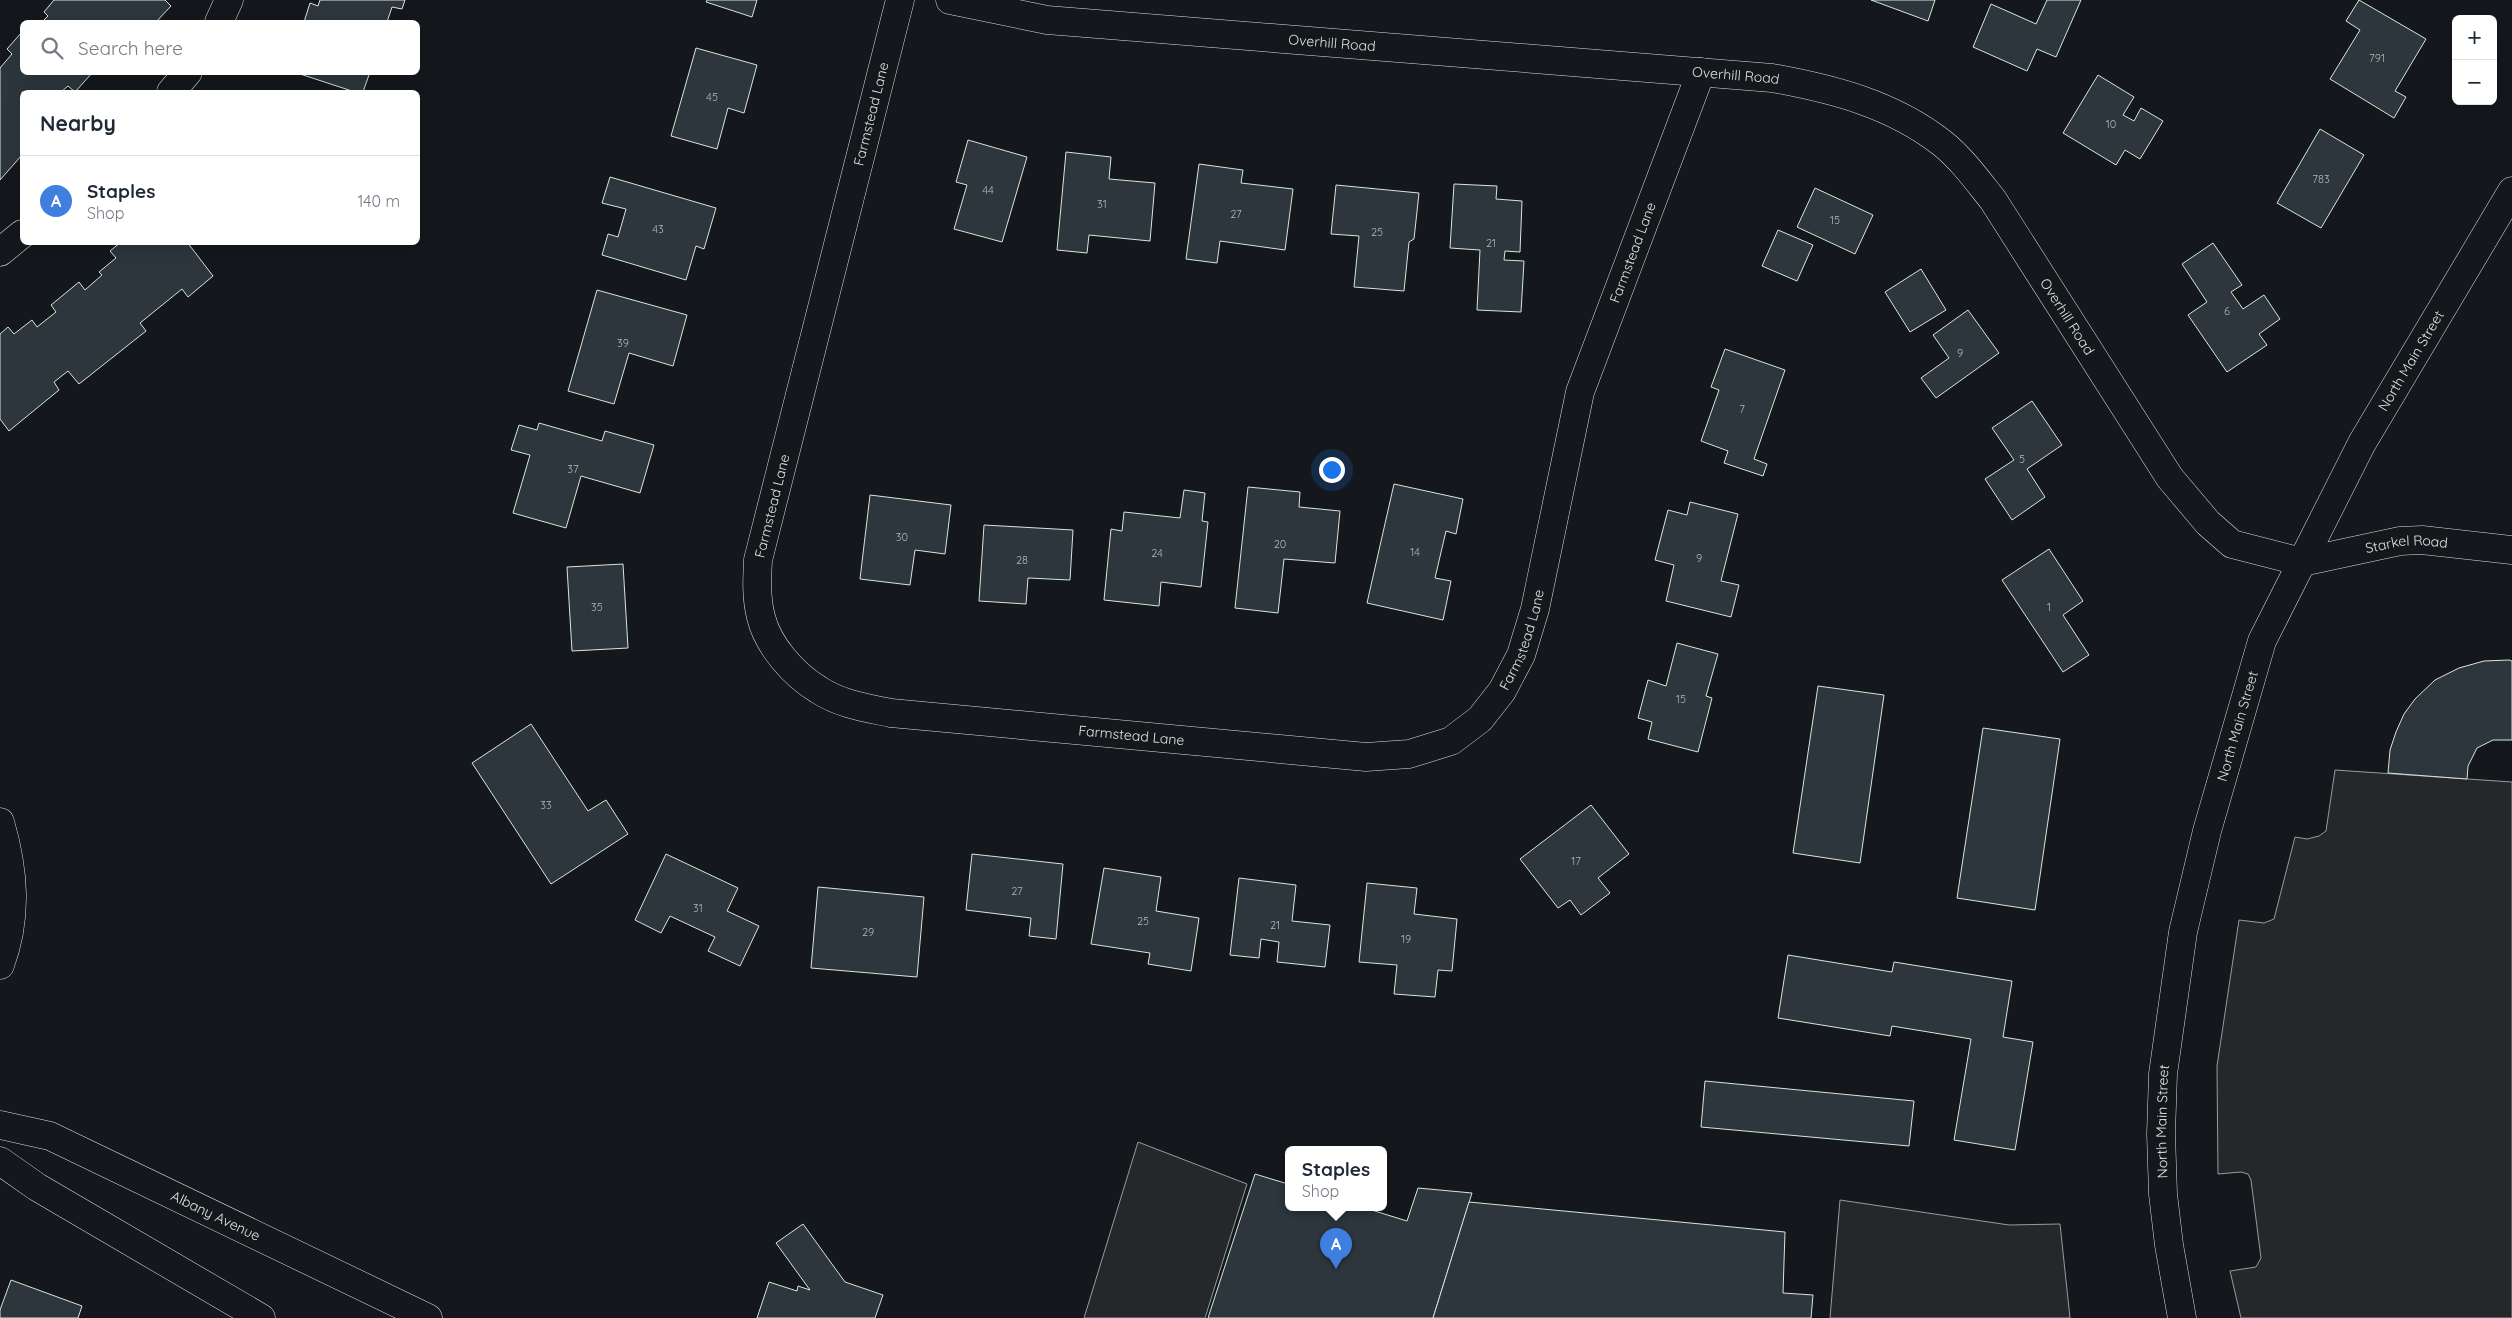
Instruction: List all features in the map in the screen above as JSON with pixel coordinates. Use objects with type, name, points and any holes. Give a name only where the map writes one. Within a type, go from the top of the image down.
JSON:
[{"type":"main road","points":[[219,20],[229,0]]},
{"type":"main road","name":"Farmstead Lane","points":[[900,0],[758,560],[757,588],[761,618],[775,646],[794,671],[820,691],[855,705],[892,713],[1366,757],[1410,754],[1451,741],[1486,712],[1502,692],[1521,655],[1534,609],[1580,392],[1700,72]]},
{"type":"main road","name":"Overhill Road","points":[[950,0],[1047,20],[1772,78],[1824,87],[1870,102],[1909,122],[1942,143],[1969,169],[1993,200],[2170,478],[2195,509],[2232,544],[2302,562]]},
{"type":"main road","points":[[173,90],[185,75]]},
{"type":"main road","name":"North Main Street","points":[[2182,1318],[2166,1226],[2161,1134],[2163,1074],[2176,968],[2207,831],[2262,641],[2362,443],[2512,191]]},
{"type":"main road","points":[[0,252],[20,236]]},
{"type":"main road","name":"Starkel Road","points":[[2302,562],[2400,541],[2422,540],[2512,550]]},
{"type":"main road","points":[[0,822],[10,856],[12,890],[11,924],[0,965]]},
{"type":"main road","name":"Albany Avenue","points":[[0,1125],[50,1136],[428,1318]]},
{"type":"main road","points":[[0,1160],[37,1187],[261,1318]]},
{"type":"shaded area","points":[[2335,770],[2512,782],[2512,1318],[2241,1318],[2230,1271],[2256,1267],[2261,1258],[2251,1180],[2248,1174],[2241,1172],[2218,1174],[2217,1066],[2239,920],[2264,923],[2274,919],[2295,837],[2307,839],[2319,836],[2326,831]]},
{"type":"shaded area","points":[[1138,1142],[1247,1184],[1205,1318],[1084,1318]]},
{"type":"shaded area","points":[[1840,1200],[2009,1225],[2060,1224],[2070,1318],[1830,1318]]},
{"type":"building","points":[[54,0],[165,0],[171,6],[158,20],[44,20],[48,16],[44,12]]},
{"type":"building","points":[[320,0],[405,0],[402,9],[392,7],[388,20],[305,20],[310,3],[318,6]]},
{"type":"building","points":[[707,0],[757,0],[752,17],[706,2]]},
{"type":"building","points":[[1871,0],[1935,0],[1928,21]]},
{"type":"building","points":[[2047,0],[2081,0],[2056,57],[2037,49],[2027,71],[1973,47],[1991,4],[2036,24]]},
{"type":"building","points":[[2359,0],[2426,39],[2395,91],[2406,97],[2394,118],[2330,79],[2360,30],[2346,21]]},
{"type":"building","points":[[20,34],[20,75],[90,75],[77,90],[73,90],[68,86],[63,90],[20,90],[20,157],[0,180],[0,68],[12,54],[7,49]]},
{"type":"building","points":[[696,48],[757,65],[744,113],[728,108],[717,149],[671,136]]},
{"type":"building","points":[[303,75],[369,75],[364,90],[349,90]]},
{"type":"building","points":[[2098,75],[2134,97],[2123,115],[2134,121],[2141,108],[2163,121],[2140,159],[2125,150],[2116,165],[2063,133]]},
{"type":"building","points":[[2320,129],[2364,155],[2321,228],[2277,203]]},
{"type":"building","points":[[968,140],[1027,157],[1002,242],[954,229],[967,185],[956,182]]},
{"type":"building","points":[[1066,152],[1111,157],[1109,179],[1155,183],[1150,241],[1089,235],[1087,253],[1057,250]]},
{"type":"building","points":[[1199,164],[1243,170],[1241,183],[1293,189],[1285,250],[1220,241],[1217,263],[1186,259]]},
{"type":"building","points":[[610,177],[716,208],[704,249],[696,246],[686,280],[602,255],[608,234],[618,237],[626,209],[602,203]]},
{"type":"building","points":[[1454,184],[1497,186],[1496,199],[1522,201],[1520,252],[1505,251],[1504,260],[1524,261],[1521,312],[1477,310],[1480,250],[1450,248]]},
{"type":"building","points":[[1336,185],[1419,193],[1414,239],[1409,242],[1404,291],[1354,287],[1359,236],[1331,234]]},
{"type":"building","points":[[1815,188],[1873,215],[1855,254],[1797,227]]},
{"type":"building","points":[[1778,230],[1813,245],[1797,281],[1762,266]]},
{"type":"building","points":[[2213,243],[2242,285],[2231,292],[2243,309],[2264,295],[2280,319],[2259,334],[2267,345],[2227,372],[2188,315],[2207,302],[2182,264]]},
{"type":"building","points":[[117,245],[189,245],[213,276],[188,297],[182,289],[140,323],[146,331],[79,384],[68,371],[54,382],[59,390],[9,431],[0,419],[0,334],[8,327],[14,334],[32,320],[37,327],[56,312],[51,305],[79,282],[85,290],[102,275],[99,272],[116,258],[110,251]]},
{"type":"building","points":[[1921,269],[1946,310],[1910,332],[1885,292]]},
{"type":"building","points":[[597,290],[687,315],[673,366],[629,353],[614,404],[568,391]]},
{"type":"building","points":[[1968,310],[1999,353],[1936,398],[1921,378],[1949,358],[1933,335]]},
{"type":"building","points":[[1725,349],[1785,370],[1754,459],[1767,464],[1763,476],[1724,463],[1728,451],[1701,441],[1719,390],[1711,387]]},
{"type":"building","points":[[2032,401],[2062,445],[2027,469],[2045,497],[2012,520],[1985,479],[2014,460],[1992,428]]},
{"type":"building","points":[[539,423],[602,441],[605,431],[654,445],[640,493],[581,476],[566,528],[513,513],[530,455],[511,450],[519,425],[537,430]]},
{"type":"building","points":[[1394,484],[1463,499],[1456,534],[1446,531],[1435,578],[1451,581],[1443,620],[1367,603]]},
{"type":"building","points":[[1248,487],[1300,492],[1299,507],[1340,511],[1335,563],[1284,559],[1278,613],[1235,608]]},
{"type":"building","points":[[1184,490],[1205,493],[1202,521],[1208,522],[1201,587],[1161,582],[1159,606],[1104,600],[1111,529],[1122,531],[1124,512],[1180,518]]},
{"type":"building","points":[[870,495],[951,505],[945,554],[915,550],[910,585],[860,579]]},
{"type":"building","points":[[1690,502],[1738,514],[1721,581],[1739,585],[1731,617],[1666,601],[1674,565],[1655,560],[1668,510],[1687,515]]},
{"type":"building","points":[[984,525],[1073,530],[1070,580],[1028,578],[1026,604],[979,601]]},
{"type":"building","points":[[2049,549],[2083,601],[2063,615],[2089,655],[2063,672],[2002,580]]},
{"type":"building","points":[[623,564],[628,648],[572,651],[567,567]]},
{"type":"building","points":[[1677,643],[1718,654],[1706,696],[1712,698],[1698,752],[1648,739],[1652,722],[1638,718],[1648,680],[1666,686]]},
{"type":"building","points":[[2484,661],[2512,661],[2512,740],[2493,740],[2477,748],[2468,766],[2467,779],[2388,773],[2390,750],[2404,714],[2415,699],[2435,680],[2459,668]]},
{"type":"building","points":[[1818,686],[1884,695],[1860,863],[1793,853]]},
{"type":"building","points":[[531,724],[588,811],[606,800],[628,834],[551,884],[472,763]]},
{"type":"building","points":[[1983,728],[2060,739],[2035,910],[1957,898]]},
{"type":"building","points":[[1591,805],[1629,854],[1598,878],[1610,893],[1581,915],[1570,900],[1558,908],[1520,859]]},
{"type":"building","points":[[666,854],[738,888],[727,911],[759,926],[740,966],[708,951],[715,937],[670,916],[661,933],[635,920]]},
{"type":"building","points":[[972,854],[1063,864],[1056,939],[1029,936],[1031,918],[966,910]]},
{"type":"building","points":[[1104,868],[1161,877],[1156,911],[1199,918],[1191,971],[1148,964],[1150,953],[1091,944]]},
{"type":"building","points":[[1239,878],[1296,885],[1292,921],[1330,925],[1325,967],[1277,962],[1279,942],[1261,939],[1259,958],[1230,955]]},
{"type":"building","points":[[1367,883],[1417,888],[1414,914],[1457,919],[1452,971],[1438,970],[1435,997],[1394,994],[1397,965],[1359,962]]},
{"type":"building","points":[[818,887],[924,897],[917,977],[811,968]]},
{"type":"building","points":[[1788,955],[1892,972],[1894,962],[2012,981],[2003,1037],[2033,1042],[2015,1150],[1954,1140],[1971,1039],[1892,1026],[1890,1036],[1778,1018]]},
{"type":"building","points":[[1705,1081],[1914,1101],[1909,1146],[1701,1127]]},
{"type":"building","points":[[1255,1174],[1285,1183],[1285,1211],[1375,1211],[1407,1221],[1418,1188],[1472,1193],[1433,1318],[1208,1318]]},
{"type":"building","points":[[1469,1202],[1785,1232],[1783,1293],[1813,1295],[1811,1318],[1433,1318]]},
{"type":"building","points":[[803,1224],[845,1282],[883,1295],[875,1318],[757,1318],[769,1282],[797,1291],[798,1286],[810,1290],[776,1243]]},
{"type":"building","points":[[11,1280],[82,1306],[78,1318],[0,1318],[0,1310]]},
{"type":"place","name":"Staples","points":[[1336,1269]]}]
